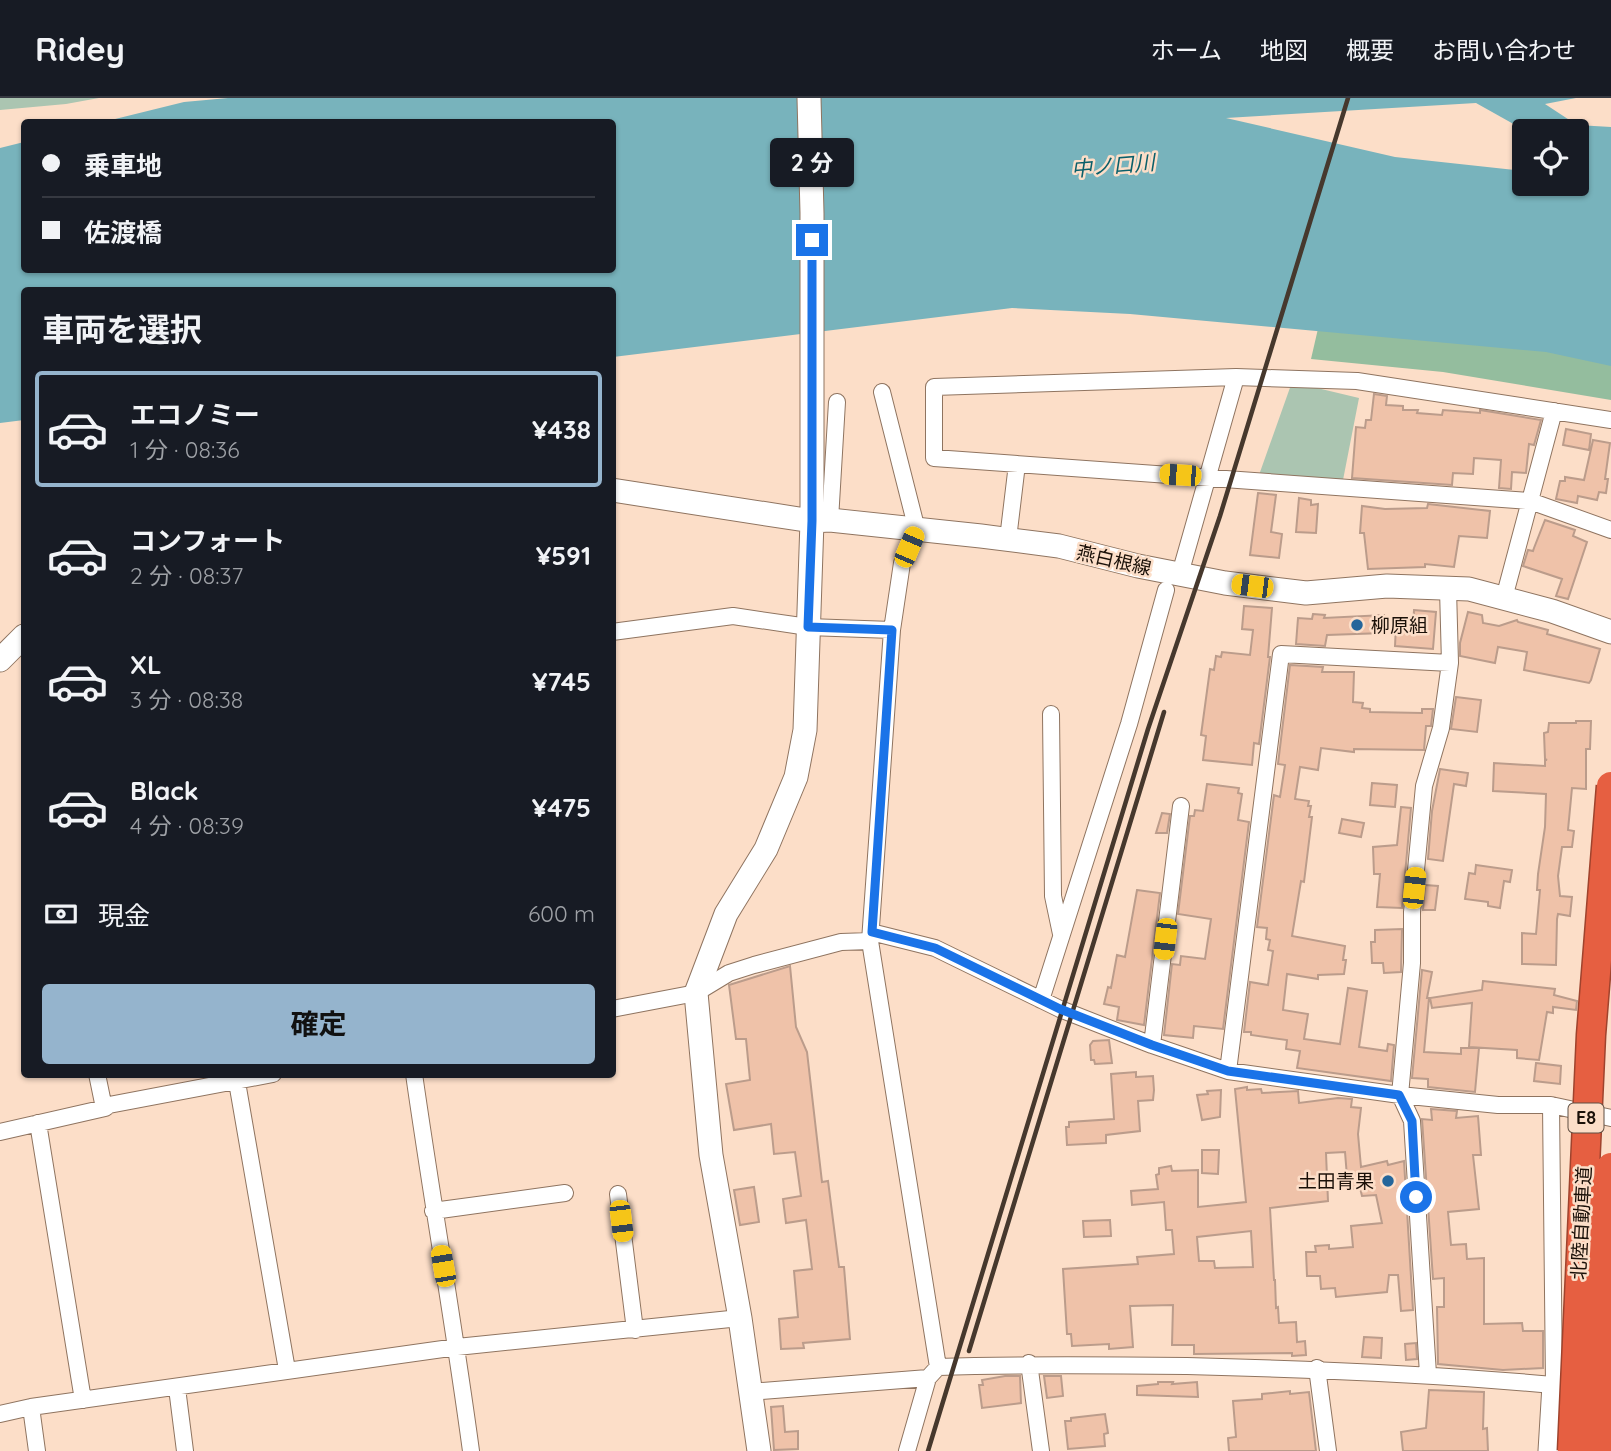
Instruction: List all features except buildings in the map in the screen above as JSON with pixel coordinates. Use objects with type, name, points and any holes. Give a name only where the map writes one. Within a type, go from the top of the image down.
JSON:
[{"type":"highway","name":"北陸自動車道","points":[[1572,1451],[1591,1035],[1611,786]]},
{"type":"highway","name":"北陸自動車道","points":[[1599,1451],[1611,1167]]},
{"type":"street","points":[[809,98],[812,404],[821,521]]},
{"type":"street","points":[[1041,1000],[1207,477],[1236,377]]},
{"type":"street","points":[[1610,524],[1530,500],[934,458],[934,387],[1236,377],[1357,381],[1611,420]]},
{"type":"street","points":[[882,392],[916,530],[902,563],[892,630],[871,936],[933,1373],[907,1451]]},
{"type":"street","points":[[759,1451],[740,1318],[711,1155],[696,993],[726,914],[766,849],[796,777],[805,730],[808,627],[837,402]]},
{"type":"street","points":[[1504,598],[1554,411]]},
{"type":"street","points":[[1008,539],[1017,464]]},
{"type":"street","name":"燕白根線","points":[[616,492],[821,521],[1008,539],[1059,547],[1173,582],[1225,583],[1306,593],[1387,586],[1469,589],[1552,611],[1611,632]]},
{"type":"street","points":[[1428,1374],[1412,1121],[1399,1095],[1412,963],[1412,912],[1424,786],[1441,728],[1450,663],[1448,589]]},
{"type":"street","points":[[616,631],[733,616],[808,627],[892,630]]},
{"type":"street","points":[[0,660],[21,639]]},
{"type":"street","points":[[1228,1071],[1281,654],[1450,663]]},
{"type":"street","points":[[1051,714],[1053,896],[1061,937]]},
{"type":"street","points":[[1152,1045],[1181,806]]},
{"type":"street","points":[[616,1008],[696,993],[729,972],[871,936],[935,948],[1041,1000],[1152,1045],[1228,1071],[1399,1095],[1498,1105],[1552,1105],[1611,1118]]},
{"type":"street","points":[[98,1078],[104,1108]]},
{"type":"street","points":[[0,1132],[104,1108],[191,1082],[237,1082],[255,1078]]},
{"type":"street","points":[[415,1078],[471,1451]]},
{"type":"street","points":[[237,1082],[288,1370]]},
{"type":"street","points":[[1550,1451],[1554,1385],[1552,1105]]},
{"type":"street","points":[[38,1123],[83,1400]]},
{"type":"street","points":[[433,1211],[565,1193]]},
{"type":"street","points":[[618,1194],[635,1330]]},
{"type":"street","points":[[0,1414],[31,1407],[457,1347],[740,1318]]},
{"type":"street","points":[[1029,1363],[1041,1451]]},
{"type":"street","points":[[750,1392],[1029,1363],[1317,1368],[1428,1374],[1611,1391]]},
{"type":"street","points":[[1317,1368],[1328,1451]]},
{"type":"street","points":[[177,1388],[185,1451]]},
{"type":"street","points":[[31,1407],[37,1451]]},
{"type":"green space","points":[[0,98],[99,98],[0,110]]},
{"type":"green space","points":[[1320,320],[1611,355],[1611,400],[1443,372],[1311,359]]},
{"type":"green space","points":[[1292,382],[1359,398],[1343,480],[1259,475]]},
{"type":"water","name":"中ノ口川","points":[[228,98],[1576,98],[1545,104],[1568,119],[1512,119],[1512,123],[1476,103],[1226,118],[1395,157],[1512,170],[1512,196],[1589,196],[1589,126],[1611,127],[1611,366],[1546,352],[1130,314],[1012,308],[616,357],[616,287],[21,287],[21,420],[0,423],[0,148],[21,143],[21,273],[616,273],[616,119],[115,119],[184,102]]},
{"type":"railway","points":[[928,1451],[1148,729],[1220,516],[1348,98]]},
{"type":"railway","points":[[969,1351],[1164,712]]},
{"type":"place","name":"柳原組","points":[[1357,625]]},
{"type":"place","name":"土田青果","points":[[1388,1181]]},
{"type":"route","points":[[812,240],[812,521],[808,627],[892,630],[872,932],[935,948],[1060,1009],[1228,1071],[1399,1095],[1412,1121],[1416,1197]]}]
